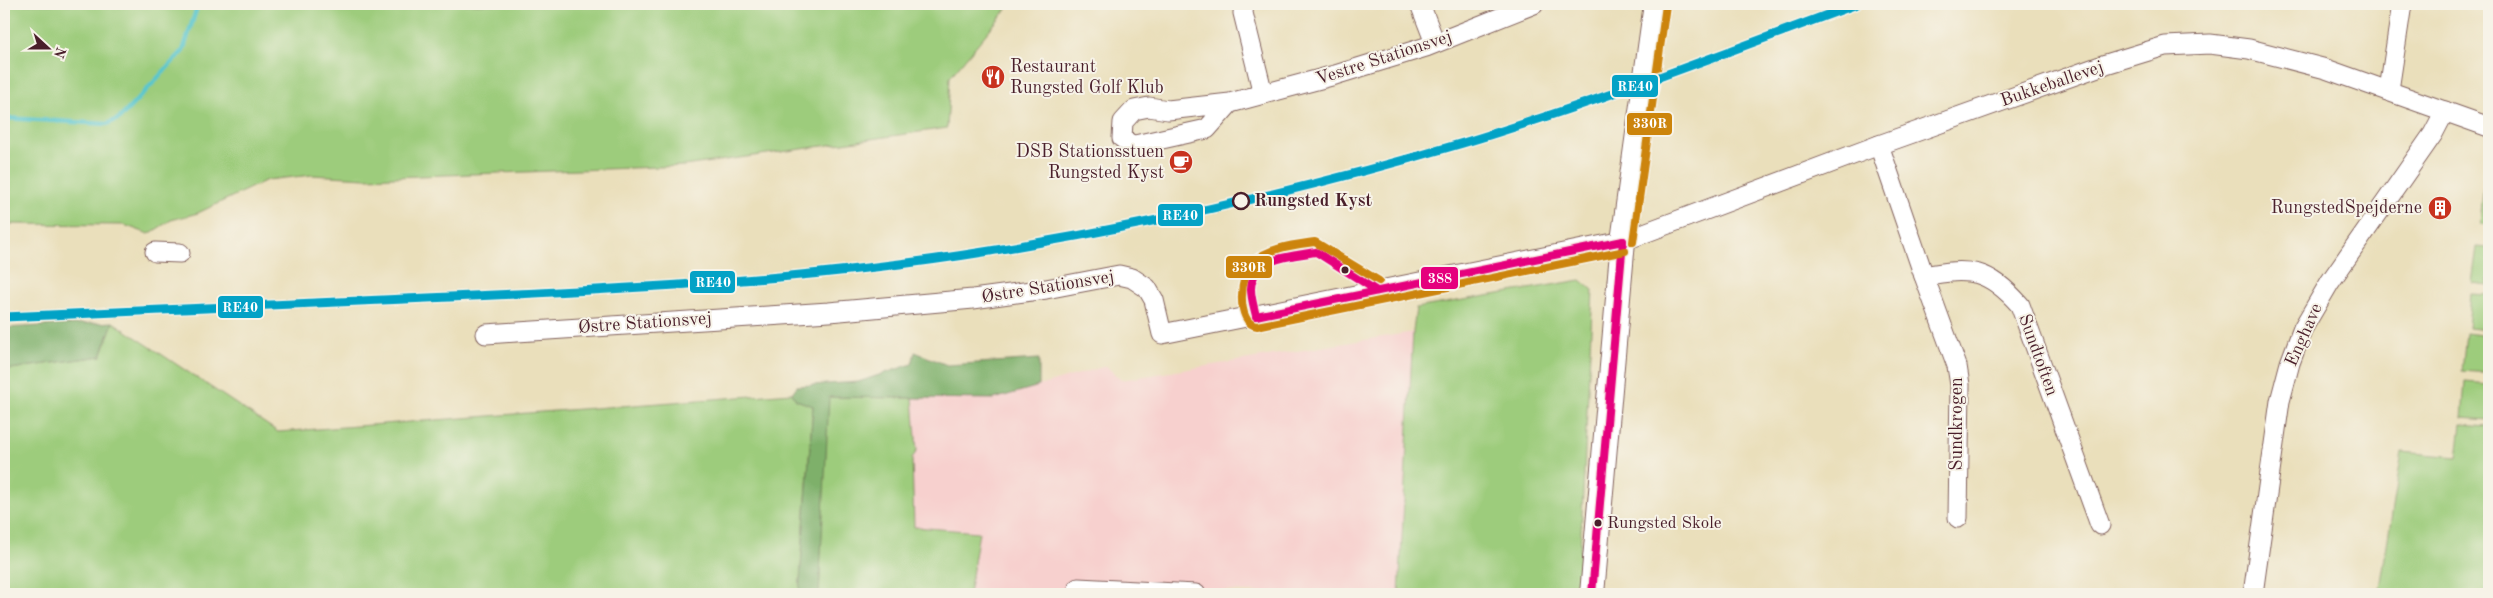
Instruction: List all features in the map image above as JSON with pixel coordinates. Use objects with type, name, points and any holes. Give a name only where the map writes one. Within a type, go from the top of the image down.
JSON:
[{"type":"main road","points":[[1592,594],[1623,241],[1655,12]]},
{"type":"street","points":[[1244,4],[1243,12],[1263,94]]},
{"type":"street","points":[[1420,4],[1436,43]]},
{"type":"street","name":"Vestre Stationsvej","points":[[1230,103],[1207,129],[1135,145],[1122,138],[1123,122],[1134,110],[1149,107],[1168,110],[1230,103],[1335,75],[1436,43],[1534,4]]},
{"type":"street","points":[[2389,90],[2402,4]]},
{"type":"street","name":"Bukkeballevej","points":[[1623,241],[1879,145],[2106,64],[2166,46],[2210,44],[2249,49],[2326,69],[2489,127]]},
{"type":"street","name":"Enghave","points":[[2253,594],[2280,401],[2290,363],[2303,328],[2330,282],[2432,134],[2445,111]]},
{"type":"street","points":[[1879,145],[1924,276]]},
{"type":"street","name":"Østre Stationsvej","points":[[486,334],[829,312],[1046,289],[1119,275],[1132,278],[1147,288],[1154,300],[1162,334],[1623,241]]},
{"type":"street","points":[[155,252],[180,253]]},
{"type":"street","name":"Sundtoften","points":[[1924,276],[1956,270],[1980,274],[2003,285],[2020,305],[2100,525]]},
{"type":"street","name":"Sundkrogen","points":[[1924,276],[1957,366],[1960,385],[1958,518]]},
{"type":"street","points":[[1078,588],[1196,594]]},
{"type":"shaded area","points":[[1413,332],[1399,594],[1299,594],[1072,585],[1055,594],[819,594],[828,396],[994,399],[1106,366],[1121,380]]},
{"type":"green space","points":[[4,4],[1011,4],[950,77],[947,128],[684,166],[366,178],[312,175],[267,180],[198,213],[171,220],[149,234],[124,225],[4,224]]},
{"type":"green space","points":[[2484,180],[2489,181],[2489,225],[2480,224]]},
{"type":"green space","points":[[2477,247],[2489,248],[2489,285],[2472,283]]},
{"type":"green space","points":[[1581,280],[1593,290],[1578,594],[1399,594],[1413,332],[1416,308]]},
{"type":"green space","points":[[2471,294],[2489,295],[2489,330],[2468,328]]},
{"type":"green space","points":[[113,322],[278,432],[792,393],[796,400],[813,405],[799,594],[4,594],[4,370],[101,356]]},
{"type":"green space","points":[[113,322],[101,356],[4,370],[4,328]]},
{"type":"green space","points":[[2466,333],[2489,336],[2489,373],[2462,371]]},
{"type":"green space","points":[[915,352],[947,365],[1039,359],[1039,386],[994,399],[829,397],[819,594],[799,594],[813,406],[796,400],[792,393],[797,386],[858,382],[912,364]]},
{"type":"green space","points":[[2465,382],[2489,384],[2489,420],[2462,418]]},
{"type":"green space","points":[[828,397],[913,398],[917,451],[912,458],[914,527],[979,532],[969,594],[819,594]]},
{"type":"green space","points":[[2461,424],[2489,426],[2489,594],[2379,594],[2402,452],[2457,457]]},
{"type":"waterway","points":[[4,118],[107,124],[120,118],[183,51],[198,4]]},
{"type":"transit line","name":"RE40","points":[[4,317],[653,287],[856,269],[923,261],[1050,241],[1169,218],[1287,191],[1463,143],[1562,111],[1857,4]]},
{"type":"transit line","name":"330R","points":[[1633,242],[1666,5]]},
{"type":"transit line","name":"388","points":[[1256,316],[1623,241]]},
{"type":"transit line","name":"388","points":[[1592,594],[1623,241]]},
{"type":"transit line","name":"330R","points":[[1379,281],[1315,242],[1291,246],[1267,253],[1253,262],[1248,268],[1243,287],[1243,308],[1250,323],[1257,326],[1625,251]]},
{"type":"transit line","name":"388","points":[[1256,316],[1251,292],[1253,278],[1258,270],[1266,264],[1285,257],[1316,252],[1377,291]]},
{"type":"place","name":"Restaurant Rungsted Golf Klub","points":[[993,77]]},
{"type":"place","name":"DSB Stationsstuen Rungsted Kyst","points":[[1181,162]]},
{"type":"place","name":"Rungsted Kyst","points":[[1241,201]]},
{"type":"place","name":"RungstedSpejderne","points":[[2440,208]]},
{"type":"place","name":"Rungsted Skole","points":[[1598,523]]}]
